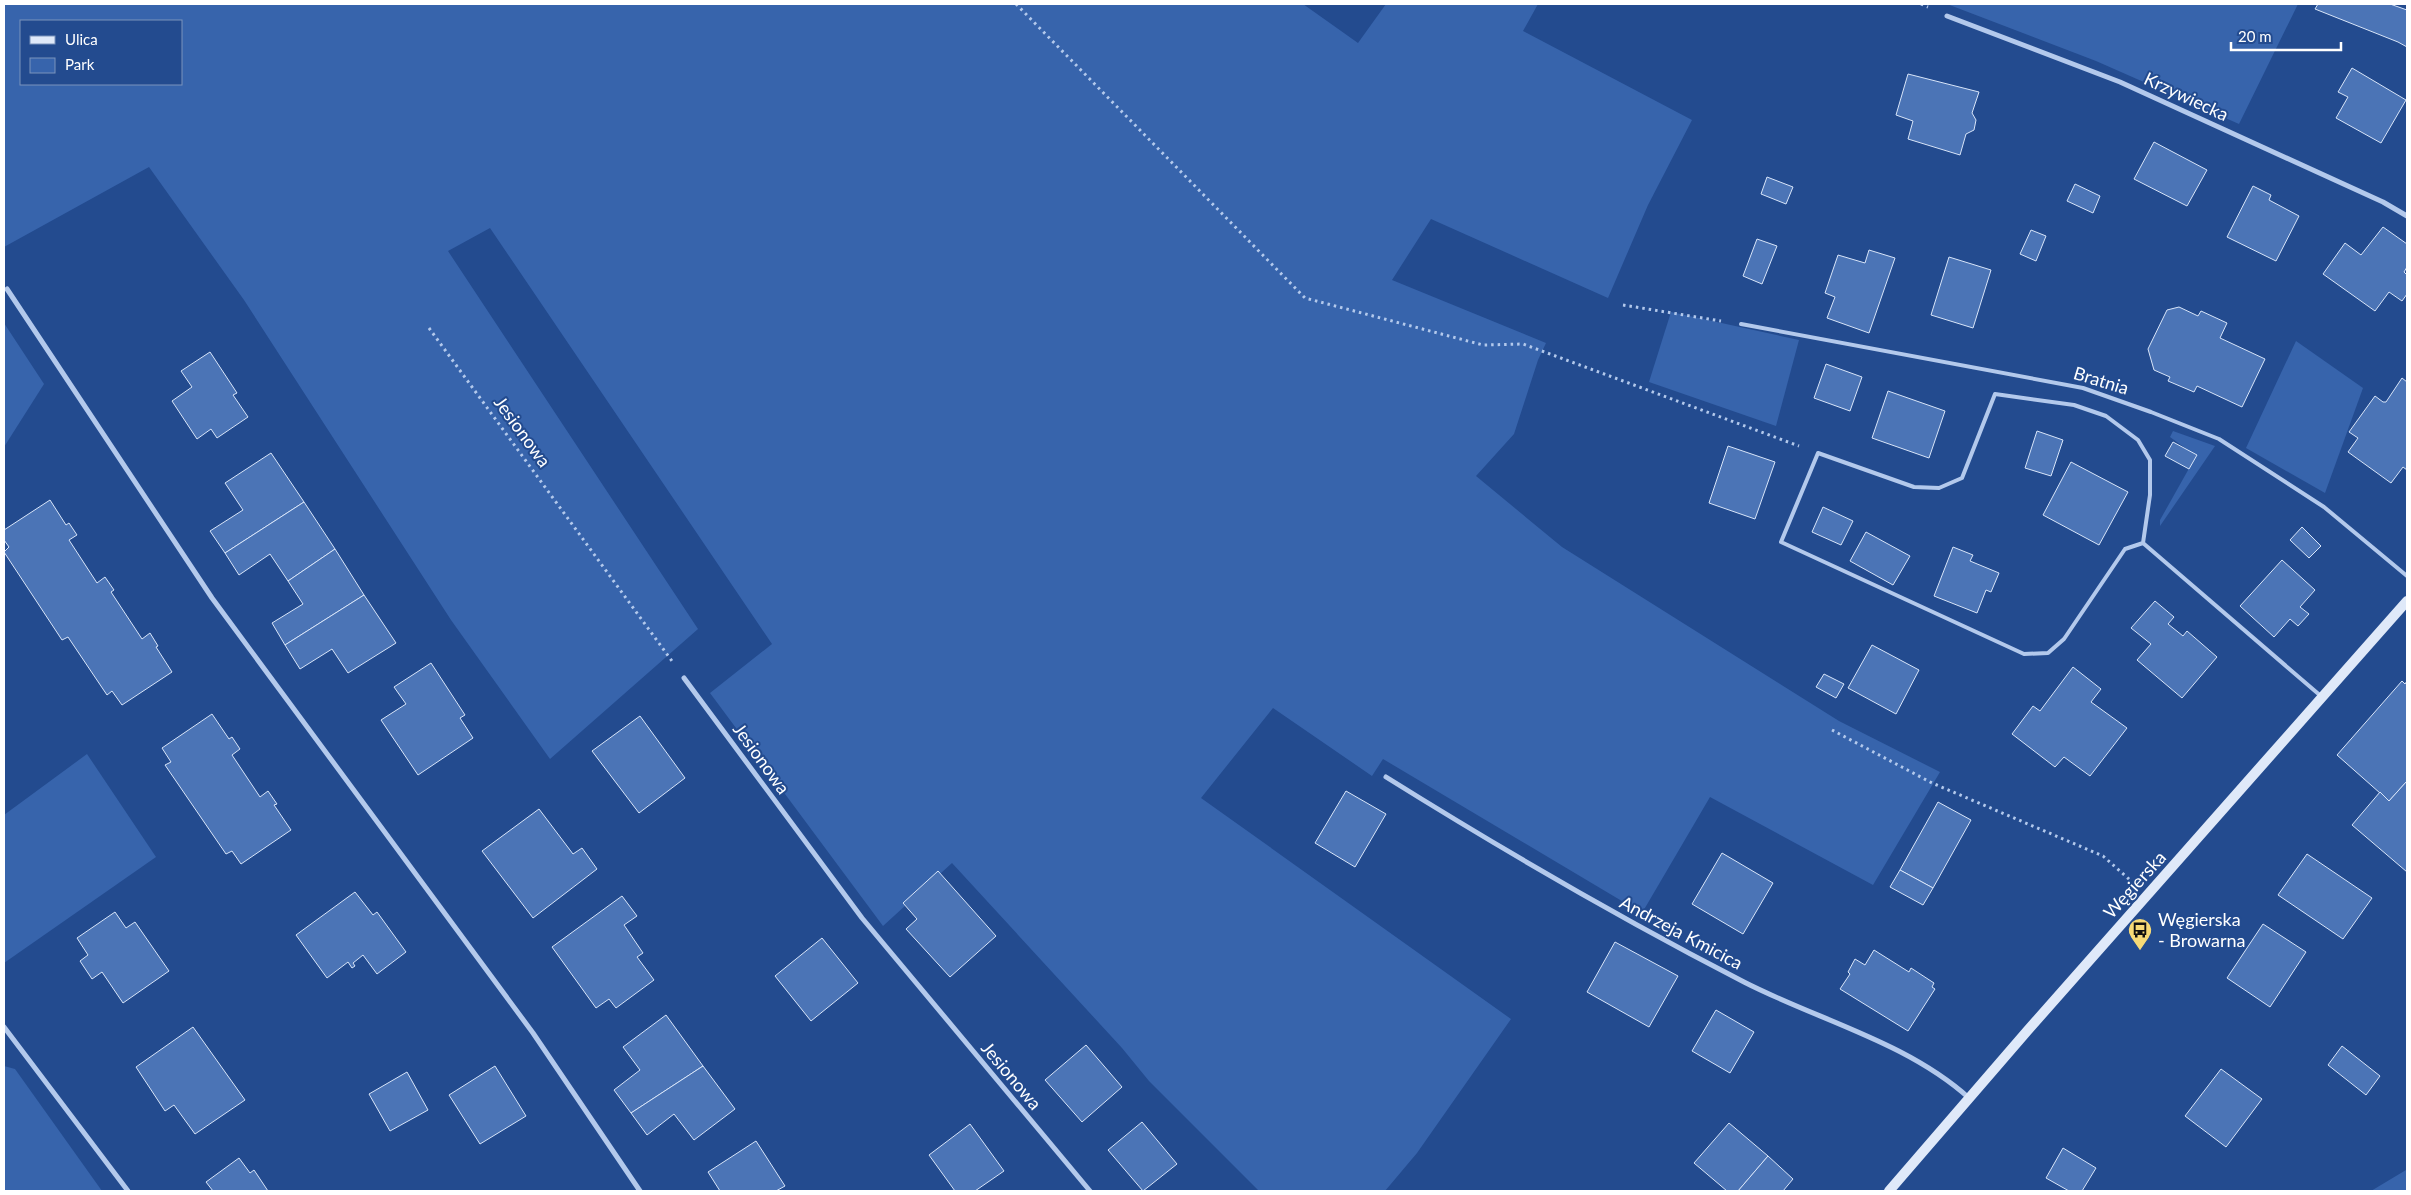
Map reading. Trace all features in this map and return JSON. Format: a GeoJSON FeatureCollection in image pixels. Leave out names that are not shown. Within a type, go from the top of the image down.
{"type":"FeatureCollection","features":[{"type":"Feature","properties":{"kind":"main road","name":"Węgierska"},"geometry":{"type":"LineString","coordinates":[[1889,1191],[2407,601]]}},
{"type":"Feature","properties":{"kind":"street","name":"Krzywiecka"},"geometry":{"type":"LineString","coordinates":[[1947,16],[2120,82],[2382,202],[2407,216]]}},
{"type":"Feature","properties":{"kind":"street"},"geometry":{"type":"LineString","coordinates":[[7,290],[212,598],[533,1033],[640,1191]]}},
{"type":"Feature","properties":{"kind":"street","name":"Jesionowa"},"geometry":{"type":"LineString","coordinates":[[684,678],[862,918],[1090,1191]]}},
{"type":"Feature","properties":{"kind":"street","name":"Andrzeja Kmicica"},"geometry":{"type":"LineString","coordinates":[[1386,777],[1492,843],[1616,914],[1746,983],[1923,1063],[1951,1082],[1969,1098]]}},
{"type":"Feature","properties":{"kind":"street"},"geometry":{"type":"LineString","coordinates":[[4,1027],[128,1191]]}},
{"type":"Feature","properties":{"kind":"lane","name":"Bratnia"},"geometry":{"type":"LineString","coordinates":[[1741,324],[2083,388],[2151,412],[2227,445],[2324,507],[2407,576]]}},
{"type":"Feature","properties":{"kind":"lane"},"geometry":{"type":"LineString","coordinates":[[1995,394],[2074,405],[2106,416],[2138,440],[2150,460],[2150,495],[2143,543],[2125,549],[2064,639],[2048,653],[2024,654],[1781,542],[1818,453],[1914,487],[1939,488],[1962,478],[1995,394]]}},
{"type":"Feature","properties":{"kind":"lane"},"geometry":{"type":"LineString","coordinates":[[2143,543],[2323,698]]}},
{"type":"Feature","properties":{"kind":"path"},"geometry":{"type":"LineString","coordinates":[[1016,4],[1305,298],[1483,345],[1523,344],[1818,453]]}},
{"type":"Feature","properties":{"kind":"path"},"geometry":{"type":"LineString","coordinates":[[1623,305],[1741,324]]}},
{"type":"Feature","properties":{"kind":"path","name":"Jesionowa"},"geometry":{"type":"LineString","coordinates":[[429,328],[684,678]]}},
{"type":"Feature","properties":{"kind":"path"},"geometry":{"type":"LineString","coordinates":[[1832,730],[1932,783],[2103,856],[2148,894]]}},
{"type":"Feature","properties":{"kind":"green space"},"geometry":{"type":"Polygon","coordinates":[[[4,4],[1303,4],[1358,43],[1386,4],[1538,4],[1523,31],[1692,120],[1648,205],[1608,298],[1431,219],[1392,280],[1546,343],[1538,360],[1514,434],[1476,476],[1562,547],[1839,721],[1940,772],[1873,885],[1710,797],[1642,913],[1383,759],[1372,776],[1273,708],[1201,798],[1511,1019],[1417,1153],[1385,1191],[1259,1191],[1149,1081],[1122,1048],[952,863],[883,926],[710,693],[772,644],[490,228],[448,251],[698,629],[550,759],[451,620],[244,300],[149,167],[4,247],[4,4]]]}},
{"type":"Feature","properties":{"kind":"green space"},"geometry":{"type":"Polygon","coordinates":[[[1947,4],[2298,4],[2239,124],[2096,61],[1947,4]]]}},
{"type":"Feature","properties":{"kind":"green space"},"geometry":{"type":"Polygon","coordinates":[[[1671,312],[1799,340],[1776,426],[1649,382],[1671,312]]]}},
{"type":"Feature","properties":{"kind":"green space"},"geometry":{"type":"Polygon","coordinates":[[[4,323],[44,384],[4,447],[4,323]]]}},
{"type":"Feature","properties":{"kind":"green space"},"geometry":{"type":"Polygon","coordinates":[[[2296,341],[2363,388],[2325,493],[2246,448],[2296,341]]]}},
{"type":"Feature","properties":{"kind":"green space"},"geometry":{"type":"Polygon","coordinates":[[[2173,431],[2215,446],[2160,526],[2160,520],[2196,456],[2170,437],[2173,431]]]}},
{"type":"Feature","properties":{"kind":"green space"},"geometry":{"type":"Polygon","coordinates":[[[87,754],[156,857],[4,963],[4,815],[87,754]]]}},
{"type":"Feature","properties":{"kind":"green space"},"geometry":{"type":"Polygon","coordinates":[[[4,1066],[15,1069],[102,1191],[4,1191],[4,1066]]]}},
{"type":"Feature","properties":{"kind":"green space"},"geometry":{"type":"Polygon","coordinates":[[[2406,1170],[2407,1191],[2371,1191],[2406,1170]]]}},
{"type":"Feature","properties":{"kind":"building"},"geometry":{"type":"Polygon","coordinates":[[[2318,4],[2390,4],[2407,10],[2407,47],[2315,9],[2318,4]]]}},
{"type":"Feature","properties":{"kind":"building"},"geometry":{"type":"Polygon","coordinates":[[[2352,68],[2406,100],[2381,143],[2336,118],[2348,97],[2338,92],[2352,68]]]}},
{"type":"Feature","properties":{"kind":"building"},"geometry":{"type":"Polygon","coordinates":[[[1908,74],[1979,92],[1972,113],[1976,120],[1974,130],[1966,134],[1960,155],[1908,139],[1913,121],[1896,115],[1908,74]]]}},
{"type":"Feature","properties":{"kind":"building"},"geometry":{"type":"Polygon","coordinates":[[[2154,142],[2207,170],[2187,206],[2134,179],[2154,142]]]}},
{"type":"Feature","properties":{"kind":"building"},"geometry":{"type":"Polygon","coordinates":[[[1767,177],[1793,187],[1786,204],[1761,194],[1767,177]]]}},
{"type":"Feature","properties":{"kind":"building"},"geometry":{"type":"Polygon","coordinates":[[[2075,184],[2100,196],[2093,213],[2067,201],[2075,184]]]}},
{"type":"Feature","properties":{"kind":"building"},"geometry":{"type":"Polygon","coordinates":[[[2253,186],[2271,195],[2269,200],[2299,216],[2276,261],[2227,237],[2253,186]]]}},
{"type":"Feature","properties":{"kind":"building"},"geometry":{"type":"Polygon","coordinates":[[[2383,227],[2407,244],[2407,267],[2404,272],[2407,275],[2407,294],[2402,301],[2389,292],[2375,311],[2323,274],[2345,243],[2361,255],[2383,227]]]}},
{"type":"Feature","properties":{"kind":"building"},"geometry":{"type":"Polygon","coordinates":[[[2031,230],[2046,236],[2036,261],[2020,254],[2031,230]]]}},
{"type":"Feature","properties":{"kind":"building"},"geometry":{"type":"Polygon","coordinates":[[[1757,239],[1777,246],[1762,284],[1743,276],[1757,239]]]}},
{"type":"Feature","properties":{"kind":"building"},"geometry":{"type":"Polygon","coordinates":[[[1869,250],[1895,258],[1869,333],[1827,318],[1835,297],[1825,293],[1838,255],[1865,263],[1869,250]]]}},
{"type":"Feature","properties":{"kind":"building"},"geometry":{"type":"Polygon","coordinates":[[[1949,257],[1991,270],[1973,328],[1931,315],[1949,257]]]}},
{"type":"Feature","properties":{"kind":"building"},"geometry":{"type":"Polygon","coordinates":[[[2179,307],[2198,316],[2201,311],[2227,323],[2220,338],[2265,359],[2242,407],[2197,386],[2194,392],[2168,381],[2170,377],[2154,370],[2148,349],[2167,310],[2179,307]]]}},
{"type":"Feature","properties":{"kind":"building"},"geometry":{"type":"Polygon","coordinates":[[[210,352],[237,393],[233,395],[248,417],[217,438],[211,429],[197,439],[172,401],[192,387],[181,371],[210,352]]]}},
{"type":"Feature","properties":{"kind":"building"},"geometry":{"type":"Polygon","coordinates":[[[1826,364],[1862,377],[1850,411],[1814,398],[1826,364]]]}},
{"type":"Feature","properties":{"kind":"building"},"geometry":{"type":"Polygon","coordinates":[[[2402,378],[2407,382],[2407,470],[2403,467],[2391,483],[2348,452],[2358,438],[2349,432],[2375,396],[2386,402],[2402,378]]]}},
{"type":"Feature","properties":{"kind":"building"},"geometry":{"type":"Polygon","coordinates":[[[1888,391],[1945,411],[1929,458],[1872,438],[1888,391]]]}},
{"type":"Feature","properties":{"kind":"building"},"geometry":{"type":"Polygon","coordinates":[[[2037,431],[2063,440],[2051,476],[2025,468],[2037,431]]]}},
{"type":"Feature","properties":{"kind":"building"},"geometry":{"type":"Polygon","coordinates":[[[2173,442],[2197,455],[2189,469],[2165,456],[2173,442]]]}},
{"type":"Feature","properties":{"kind":"building"},"geometry":{"type":"Polygon","coordinates":[[[1728,446],[1775,462],[1755,519],[1709,503],[1728,446]]]}},
{"type":"Feature","properties":{"kind":"building"},"geometry":{"type":"Polygon","coordinates":[[[271,453],[304,502],[225,553],[210,531],[243,510],[225,483],[271,453]]]}},
{"type":"Feature","properties":{"kind":"building"},"geometry":{"type":"Polygon","coordinates":[[[2071,462],[2128,492],[2099,545],[2043,515],[2071,462]]]}},
{"type":"Feature","properties":{"kind":"building"},"geometry":{"type":"Polygon","coordinates":[[[50,500],[66,525],[69,523],[77,535],[69,540],[97,583],[105,577],[114,590],[111,592],[142,639],[150,633],[158,646],[156,647],[172,672],[122,705],[112,691],[107,695],[68,637],[62,640],[4,552],[9,547],[4,540],[4,530],[50,500]]]}},
{"type":"Feature","properties":{"kind":"building"},"geometry":{"type":"Polygon","coordinates":[[[304,502],[335,549],[288,581],[270,554],[239,575],[225,553],[304,502]]]}},
{"type":"Feature","properties":{"kind":"building"},"geometry":{"type":"Polygon","coordinates":[[[1823,507],[1853,521],[1841,545],[1812,532],[1823,507]]]}},
{"type":"Feature","properties":{"kind":"building"},"geometry":{"type":"Polygon","coordinates":[[[2302,527],[2321,546],[2309,558],[2290,540],[2302,527]]]}},
{"type":"Feature","properties":{"kind":"building"},"geometry":{"type":"Polygon","coordinates":[[[1866,532],[1910,556],[1893,585],[1850,561],[1866,532]]]}},
{"type":"Feature","properties":{"kind":"building"},"geometry":{"type":"Polygon","coordinates":[[[1953,547],[1973,555],[1970,561],[1999,573],[1991,592],[1986,590],[1977,613],[1934,596],[1953,547]]]}},
{"type":"Feature","properties":{"kind":"building"},"geometry":{"type":"Polygon","coordinates":[[[335,549],[364,595],[285,645],[272,623],[303,604],[288,581],[335,549]]]}},
{"type":"Feature","properties":{"kind":"building"},"geometry":{"type":"Polygon","coordinates":[[[2282,560],[2315,590],[2300,607],[2309,614],[2298,626],[2290,619],[2274,637],[2240,606],[2282,560]]]}},
{"type":"Feature","properties":{"kind":"building"},"geometry":{"type":"Polygon","coordinates":[[[364,595],[396,643],[348,673],[332,649],[300,669],[285,645],[364,595]]]}},
{"type":"Feature","properties":{"kind":"building"},"geometry":{"type":"Polygon","coordinates":[[[2155,601],[2174,617],[2168,624],[2183,636],[2187,631],[2217,657],[2182,698],[2137,660],[2151,644],[2131,628],[2155,601]]]}},
{"type":"Feature","properties":{"kind":"building"},"geometry":{"type":"Polygon","coordinates":[[[1872,645],[1919,670],[1896,714],[1848,688],[1872,645]]]}},
{"type":"Feature","properties":{"kind":"building"},"geometry":{"type":"Polygon","coordinates":[[[431,663],[465,715],[460,718],[473,738],[418,775],[381,720],[406,704],[394,687],[431,663]]]}},
{"type":"Feature","properties":{"kind":"building"},"geometry":{"type":"Polygon","coordinates":[[[2073,667],[2101,689],[2091,702],[2127,728],[2090,776],[2064,757],[2055,767],[2012,734],[2033,706],[2040,711],[2073,667]]]}},
{"type":"Feature","properties":{"kind":"building"},"geometry":{"type":"Polygon","coordinates":[[[1824,674],[1844,684],[1836,698],[1816,687],[1824,674]]]}},
{"type":"Feature","properties":{"kind":"building"},"geometry":{"type":"Polygon","coordinates":[[[2402,681],[2405,684],[2407,681],[2407,781],[2389,801],[2337,755],[2402,681]]]}},
{"type":"Feature","properties":{"kind":"building"},"geometry":{"type":"Polygon","coordinates":[[[212,714],[229,739],[232,737],[240,749],[232,755],[260,797],[268,791],[277,804],[274,805],[291,830],[241,864],[232,851],[226,854],[165,765],[171,762],[162,748],[212,714]]]}},
{"type":"Feature","properties":{"kind":"building"},"geometry":{"type":"Polygon","coordinates":[[[640,716],[685,778],[639,813],[592,751],[640,716]]]}},
{"type":"Feature","properties":{"kind":"building"},"geometry":{"type":"Polygon","coordinates":[[[2407,781],[2407,872],[2352,825],[2380,792],[2389,801],[2407,781]]]}},
{"type":"Feature","properties":{"kind":"building"},"geometry":{"type":"Polygon","coordinates":[[[1346,791],[1386,814],[1355,867],[1315,843],[1346,791]]]}},
{"type":"Feature","properties":{"kind":"building"},"geometry":{"type":"Polygon","coordinates":[[[1938,802],[1971,820],[1933,888],[1900,870],[1938,802]]]}},
{"type":"Feature","properties":{"kind":"building"},"geometry":{"type":"Polygon","coordinates":[[[539,809],[573,854],[582,848],[597,869],[533,918],[482,851],[539,809]]]}},
{"type":"Feature","properties":{"kind":"building"},"geometry":{"type":"Polygon","coordinates":[[[1722,853],[1773,883],[1743,934],[1692,904],[1722,853]]]}},
{"type":"Feature","properties":{"kind":"building"},"geometry":{"type":"Polygon","coordinates":[[[2307,854],[2372,898],[2343,939],[2278,895],[2307,854]]]}},
{"type":"Feature","properties":{"kind":"building"},"geometry":{"type":"Polygon","coordinates":[[[1900,870],[1933,888],[1923,905],[1890,887],[1900,870]]]}},
{"type":"Feature","properties":{"kind":"building"},"geometry":{"type":"Polygon","coordinates":[[[938,871],[996,936],[950,977],[906,929],[917,919],[903,903],[938,871]]]}},
{"type":"Feature","properties":{"kind":"building"},"geometry":{"type":"Polygon","coordinates":[[[355,892],[373,915],[377,912],[406,952],[377,974],[363,955],[353,963],[355,966],[352,968],[348,962],[327,978],[296,935],[355,892]]]}},
{"type":"Feature","properties":{"kind":"building"},"geometry":{"type":"Polygon","coordinates":[[[622,896],[637,916],[624,925],[643,953],[637,957],[654,980],[616,1008],[609,999],[596,1008],[552,947],[622,896]]]}},
{"type":"Feature","properties":{"kind":"building"},"geometry":{"type":"Polygon","coordinates":[[[115,912],[126,928],[135,922],[169,971],[123,1003],[102,972],[92,979],[80,961],[88,955],[77,938],[115,912]]]}},
{"type":"Feature","properties":{"kind":"building"},"geometry":{"type":"Polygon","coordinates":[[[2263,924],[2306,952],[2270,1007],[2227,978],[2263,924]]]}},
{"type":"Feature","properties":{"kind":"building"},"geometry":{"type":"Polygon","coordinates":[[[822,938],[858,983],[811,1021],[775,976],[822,938]]]}},
{"type":"Feature","properties":{"kind":"building"},"geometry":{"type":"Polygon","coordinates":[[[1615,942],[1678,976],[1649,1027],[1587,992],[1615,942]]]}},
{"type":"Feature","properties":{"kind":"building"},"geometry":{"type":"Polygon","coordinates":[[[1874,950],[1909,972],[1911,968],[1934,983],[1932,987],[1935,989],[1908,1031],[1840,989],[1850,974],[1848,972],[1855,959],[1865,965],[1874,950]]]}},
{"type":"Feature","properties":{"kind":"building"},"geometry":{"type":"Polygon","coordinates":[[[1716,1010],[1754,1032],[1730,1073],[1692,1051],[1716,1010]]]}},
{"type":"Feature","properties":{"kind":"building"},"geometry":{"type":"Polygon","coordinates":[[[666,1015],[703,1066],[631,1113],[614,1090],[640,1070],[623,1047],[666,1015]]]}},
{"type":"Feature","properties":{"kind":"building"},"geometry":{"type":"Polygon","coordinates":[[[193,1027],[245,1100],[195,1134],[174,1105],[165,1111],[136,1067],[193,1027]]]}},
{"type":"Feature","properties":{"kind":"building"},"geometry":{"type":"Polygon","coordinates":[[[1086,1045],[1122,1087],[1082,1122],[1045,1080],[1086,1045]]]}},
{"type":"Feature","properties":{"kind":"building"},"geometry":{"type":"Polygon","coordinates":[[[2342,1046],[2380,1076],[2366,1095],[2328,1065],[2342,1046]]]}},
{"type":"Feature","properties":{"kind":"building"},"geometry":{"type":"Polygon","coordinates":[[[495,1066],[526,1116],[480,1144],[449,1095],[495,1066]]]}},
{"type":"Feature","properties":{"kind":"building"},"geometry":{"type":"Polygon","coordinates":[[[703,1066],[735,1109],[694,1140],[674,1114],[647,1135],[631,1113],[703,1066]]]}},
{"type":"Feature","properties":{"kind":"building"},"geometry":{"type":"Polygon","coordinates":[[[2221,1069],[2262,1099],[2226,1147],[2185,1116],[2221,1069]]]}},
{"type":"Feature","properties":{"kind":"building"},"geometry":{"type":"Polygon","coordinates":[[[407,1072],[428,1110],[390,1131],[369,1094],[407,1072]]]}},
{"type":"Feature","properties":{"kind":"building"},"geometry":{"type":"Polygon","coordinates":[[[1142,1122],[1177,1164],[1143,1191],[1108,1150],[1142,1122]]]}},
{"type":"Feature","properties":{"kind":"building"},"geometry":{"type":"Polygon","coordinates":[[[1729,1123],[1768,1156],[1738,1191],[1727,1191],[1694,1163],[1729,1123]]]}},
{"type":"Feature","properties":{"kind":"building"},"geometry":{"type":"Polygon","coordinates":[[[970,1124],[1004,1171],[975,1191],[955,1191],[929,1155],[970,1124]]]}},
{"type":"Feature","properties":{"kind":"building"},"geometry":{"type":"Polygon","coordinates":[[[756,1141],[785,1186],[776,1191],[720,1191],[708,1172],[756,1141]]]}},
{"type":"Feature","properties":{"kind":"building"},"geometry":{"type":"Polygon","coordinates":[[[2063,1148],[2096,1168],[2082,1191],[2069,1191],[2046,1178],[2063,1148]]]}},
{"type":"Feature","properties":{"kind":"building"},"geometry":{"type":"Polygon","coordinates":[[[1768,1156],[1793,1179],[1783,1191],[1738,1191],[1768,1156]]]}},
{"type":"Feature","properties":{"kind":"building"},"geometry":{"type":"Polygon","coordinates":[[[239,1158],[250,1173],[254,1170],[268,1191],[213,1191],[206,1182],[239,1158]]]}},
{"type":"Feature","properties":{"kind":"place","name":"Węgierska - Browarna"},"geometry":{"type":"Point","coordinates":[2140,951]}}]}
